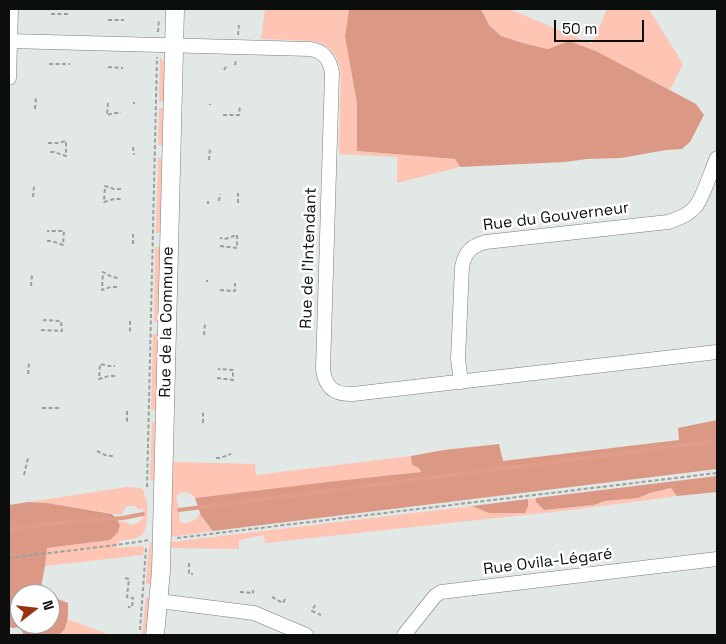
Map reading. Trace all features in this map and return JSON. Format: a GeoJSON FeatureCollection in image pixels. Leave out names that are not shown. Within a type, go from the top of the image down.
{"type":"FeatureCollection","features":[{"type":"Feature","properties":{"kind":"street"},"geometry":{"type":"LineString","coordinates":[[9,78],[10,9]]}},
{"type":"Feature","properties":{"kind":"street","name":"Rue de la Commune"},"geometry":{"type":"LineString","coordinates":[[155,635],[161,572],[175,9]]}},
{"type":"Feature","properties":{"kind":"street","name":"Rue de l'Intendant"},"geometry":{"type":"LineString","coordinates":[[9,41],[310,49],[325,56],[332,74],[323,369],[324,377],[334,391],[345,394],[717,352]]}},
{"type":"Feature","properties":{"kind":"street","name":"Rue du Gouverneur"},"geometry":{"type":"LineString","coordinates":[[461,382],[458,359],[462,267],[468,251],[474,246],[486,242],[668,222],[685,215],[696,206],[717,158]]}},
{"type":"Feature","properties":{"kind":"street","name":"Rue Ovila-Légaré"},"geometry":{"type":"LineString","coordinates":[[404,635],[436,594],[441,592],[717,559]]}},
{"type":"Feature","properties":{"kind":"street"},"geometry":{"type":"LineString","coordinates":[[159,601],[254,614],[306,635]]}},
{"type":"Feature","properties":{"kind":"path"},"geometry":{"type":"LineString","coordinates":[[51,14],[69,14]]}},
{"type":"Feature","properties":{"kind":"path"},"geometry":{"type":"LineString","coordinates":[[158,35],[159,18]]}},
{"type":"Feature","properties":{"kind":"path"},"geometry":{"type":"LineString","coordinates":[[108,20],[124,20]]}},
{"type":"Feature","properties":{"kind":"path","name":"Rue de la Commune"},"geometry":{"type":"LineString","coordinates":[[148,422],[157,55]]}},
{"type":"Feature","properties":{"kind":"path"},"geometry":{"type":"LineString","coordinates":[[49,64],[70,64]]}},
{"type":"Feature","properties":{"kind":"path"},"geometry":{"type":"LineString","coordinates":[[224,70],[227,65]]}},
{"type":"Feature","properties":{"kind":"path"},"geometry":{"type":"LineString","coordinates":[[108,67],[123,68]]}},
{"type":"Feature","properties":{"kind":"path"},"geometry":{"type":"LineString","coordinates":[[35,109],[36,97]]}},
{"type":"Feature","properties":{"kind":"path"},"geometry":{"type":"LineString","coordinates":[[108,104],[107,115],[122,113]]}},
{"type":"Feature","properties":{"kind":"path"},"geometry":{"type":"LineString","coordinates":[[222,115],[239,115],[240,106]]}},
{"type":"Feature","properties":{"kind":"path"},"geometry":{"type":"LineString","coordinates":[[48,144],[66,141],[66,156],[48,152]]}},
{"type":"Feature","properties":{"kind":"path"},"geometry":{"type":"LineString","coordinates":[[133,147],[134,155]]}},
{"type":"Feature","properties":{"kind":"path"},"geometry":{"type":"LineString","coordinates":[[209,160],[210,149]]}},
{"type":"Feature","properties":{"kind":"path"},"geometry":{"type":"LineString","coordinates":[[33,197],[34,186]]}},
{"type":"Feature","properties":{"kind":"path"},"geometry":{"type":"LineString","coordinates":[[122,189],[105,186],[104,202],[122,199]]}},
{"type":"Feature","properties":{"kind":"path"},"geometry":{"type":"LineString","coordinates":[[238,193],[238,203]]}},
{"type":"Feature","properties":{"kind":"path"},"geometry":{"type":"LineString","coordinates":[[219,201],[220,194]]}},
{"type":"Feature","properties":{"kind":"path"},"geometry":{"type":"LineString","coordinates":[[47,232],[64,231],[63,245],[47,241]]}},
{"type":"Feature","properties":{"kind":"path"},"geometry":{"type":"LineString","coordinates":[[132,244],[133,234]]}},
{"type":"Feature","properties":{"kind":"path"},"geometry":{"type":"LineString","coordinates":[[220,238],[237,235],[237,248],[220,246]]}},
{"type":"Feature","properties":{"kind":"path"},"geometry":{"type":"LineString","coordinates":[[117,288],[111,287],[102,290],[103,272],[118,278]]}},
{"type":"Feature","properties":{"kind":"path"},"geometry":{"type":"LineString","coordinates":[[31,286],[32,275]]}},
{"type":"Feature","properties":{"kind":"path"},"geometry":{"type":"LineString","coordinates":[[220,290],[235,291],[235,283]]}},
{"type":"Feature","properties":{"kind":"path"},"geometry":{"type":"LineString","coordinates":[[42,330],[62,331],[61,321],[43,320]]}},
{"type":"Feature","properties":{"kind":"path"},"geometry":{"type":"LineString","coordinates":[[130,322],[130,333]]}},
{"type":"Feature","properties":{"kind":"path"},"geometry":{"type":"LineString","coordinates":[[204,335],[205,324]]}},
{"type":"Feature","properties":{"kind":"path"},"geometry":{"type":"LineString","coordinates":[[28,374],[29,363]]}},
{"type":"Feature","properties":{"kind":"path"},"geometry":{"type":"LineString","coordinates":[[114,376],[99,379],[100,364],[115,366]]}},
{"type":"Feature","properties":{"kind":"path"},"geometry":{"type":"LineString","coordinates":[[217,378],[233,380],[233,370],[218,369]]}},
{"type":"Feature","properties":{"kind":"path"},"geometry":{"type":"LineString","coordinates":[[42,408],[59,408]]}},
{"type":"Feature","properties":{"kind":"path"},"geometry":{"type":"LineString","coordinates":[[127,410],[128,422]]}},
{"type":"Feature","properties":{"kind":"path"},"geometry":{"type":"LineString","coordinates":[[203,412],[203,423]]}},
{"type":"Feature","properties":{"kind":"path"},"geometry":{"type":"LineString","coordinates":[[97,451],[107,456],[114,456]]}},
{"type":"Feature","properties":{"kind":"path"},"geometry":{"type":"LineString","coordinates":[[216,458],[232,454]]}},
{"type":"Feature","properties":{"kind":"path"},"geometry":{"type":"LineString","coordinates":[[24,475],[28,458]]}},
{"type":"Feature","properties":{"kind":"path"},"geometry":{"type":"LineString","coordinates":[[171,539],[717,473]]}},
{"type":"Feature","properties":{"kind":"path"},"geometry":{"type":"LineString","coordinates":[[9,558],[90,549],[150,539],[148,543]]}},
{"type":"Feature","properties":{"kind":"path"},"geometry":{"type":"LineString","coordinates":[[139,635],[146,546]]}},
{"type":"Feature","properties":{"kind":"path"},"geometry":{"type":"LineString","coordinates":[[189,563],[189,574],[193,574]]}},
{"type":"Feature","properties":{"kind":"path"},"geometry":{"type":"LineString","coordinates":[[125,578],[129,579],[127,597],[133,598],[132,607],[128,607]]}},
{"type":"Feature","properties":{"kind":"path"},"geometry":{"type":"LineString","coordinates":[[240,592],[253,593],[253,590]]}},
{"type":"Feature","properties":{"kind":"path"},"geometry":{"type":"LineString","coordinates":[[272,597],[283,603],[285,599]]}},
{"type":"Feature","properties":{"kind":"path"},"geometry":{"type":"LineString","coordinates":[[315,605],[312,611],[321,615]]}},
{"type":"Feature","properties":{"kind":"shaded area"},"geometry":{"type":"Polygon","coordinates":[[[265,9],[349,9],[345,37],[357,103],[357,151],[455,159],[460,167],[397,183],[397,157],[339,154],[341,76],[336,57],[330,49],[313,41],[261,39],[265,9]]]}},
{"type":"Feature","properties":{"kind":"shaded area"},"geometry":{"type":"Polygon","coordinates":[[[349,9],[481,9],[489,25],[501,36],[548,49],[569,41],[596,51],[696,104],[704,115],[690,142],[682,149],[621,158],[460,167],[455,159],[357,151],[357,103],[345,37],[349,9]]]}},
{"type":"Feature","properties":{"kind":"shaded area"},"geometry":{"type":"Polygon","coordinates":[[[481,9],[509,9],[592,44],[607,9],[649,9],[683,64],[670,90],[596,51],[569,41],[548,49],[501,36],[489,25],[481,9]]]}},
{"type":"Feature","properties":{"kind":"shaded area"},"geometry":{"type":"Polygon","coordinates":[[[160,57],[165,69],[164,101],[159,102],[160,57]]]}},
{"type":"Feature","properties":{"kind":"shaded area"},"geometry":{"type":"Polygon","coordinates":[[[159,108],[163,108],[162,145],[158,145],[159,108]]]}},
{"type":"Feature","properties":{"kind":"shaded area"},"geometry":{"type":"Polygon","coordinates":[[[158,158],[162,159],[161,233],[156,233],[158,158]]]}},
{"type":"Feature","properties":{"kind":"shaded area"},"geometry":{"type":"Polygon","coordinates":[[[155,247],[160,247],[158,322],[154,321],[155,247]]]}},
{"type":"Feature","properties":{"kind":"shaded area"},"geometry":{"type":"Polygon","coordinates":[[[153,334],[158,334],[156,410],[151,410],[153,334]]]}},
{"type":"Feature","properties":{"kind":"shaded area"},"geometry":{"type":"Polygon","coordinates":[[[717,420],[717,469],[213,531],[201,516],[195,498],[421,472],[419,468],[412,465],[411,456],[444,450],[499,444],[503,461],[679,440],[678,428],[717,420]]]}},
{"type":"Feature","properties":{"kind":"shaded area"},"geometry":{"type":"Polygon","coordinates":[[[155,421],[154,481],[150,480],[152,422],[155,421]]]}},
{"type":"Feature","properties":{"kind":"shaded area"},"geometry":{"type":"Polygon","coordinates":[[[411,456],[412,465],[419,468],[421,472],[195,498],[190,493],[178,494],[176,498],[180,522],[191,522],[200,514],[213,531],[171,537],[173,462],[255,464],[256,475],[411,456]]]}},
{"type":"Feature","properties":{"kind":"shaded area"},"geometry":{"type":"Polygon","coordinates":[[[717,476],[717,492],[677,496],[671,488],[638,498],[544,510],[536,502],[536,498],[717,476]]]}},
{"type":"Feature","properties":{"kind":"shaded area"},"geometry":{"type":"Polygon","coordinates":[[[127,487],[140,488],[144,491],[147,503],[146,526],[139,537],[119,541],[116,548],[144,546],[143,555],[45,566],[46,548],[110,540],[120,525],[118,521],[132,525],[143,519],[143,509],[127,506],[121,515],[47,503],[29,502],[127,487]]]}},
{"type":"Feature","properties":{"kind":"shaded area"},"geometry":{"type":"Polygon","coordinates":[[[671,488],[677,496],[571,510],[265,543],[264,535],[239,540],[239,549],[171,548],[171,542],[472,506],[489,513],[528,506],[528,499],[536,498],[536,502],[544,510],[594,505],[605,501],[638,498],[671,488]]]}},
{"type":"Feature","properties":{"kind":"shaded area"},"geometry":{"type":"Polygon","coordinates":[[[528,499],[525,513],[489,513],[472,506],[528,499]]]}},
{"type":"Feature","properties":{"kind":"shaded area"},"geometry":{"type":"Polygon","coordinates":[[[29,502],[47,503],[112,514],[120,525],[118,532],[110,540],[47,548],[42,584],[10,584],[10,627],[9,627],[9,505],[29,502]]]}},
{"type":"Feature","properties":{"kind":"shaded area"},"geometry":{"type":"Polygon","coordinates":[[[152,542],[151,584],[146,584],[148,556],[150,543],[152,542]]]}},
{"type":"Feature","properties":{"kind":"shaded area"},"geometry":{"type":"Polygon","coordinates":[[[146,597],[150,597],[145,635],[142,635],[146,597]]]}},
{"type":"Feature","properties":{"kind":"shaded area"},"geometry":{"type":"Polygon","coordinates":[[[60,600],[68,603],[68,617],[65,629],[60,634],[60,600]]]}},
{"type":"Feature","properties":{"kind":"shaded area"},"geometry":{"type":"Polygon","coordinates":[[[67,619],[110,635],[66,635],[62,633],[67,625],[67,619]]]}},
{"type":"Feature","properties":{"kind":"shaded area"},"geometry":{"type":"Polygon","coordinates":[[[24,634],[60,634],[59,635],[24,634]]]}},
{"type":"Feature","properties":{"kind":"waterway"},"geometry":{"type":"LineString","coordinates":[[179,510],[717,441]]}},
{"type":"Feature","properties":{"kind":"waterway"},"geometry":{"type":"LineString","coordinates":[[9,529],[123,518],[143,514]]}}]}
